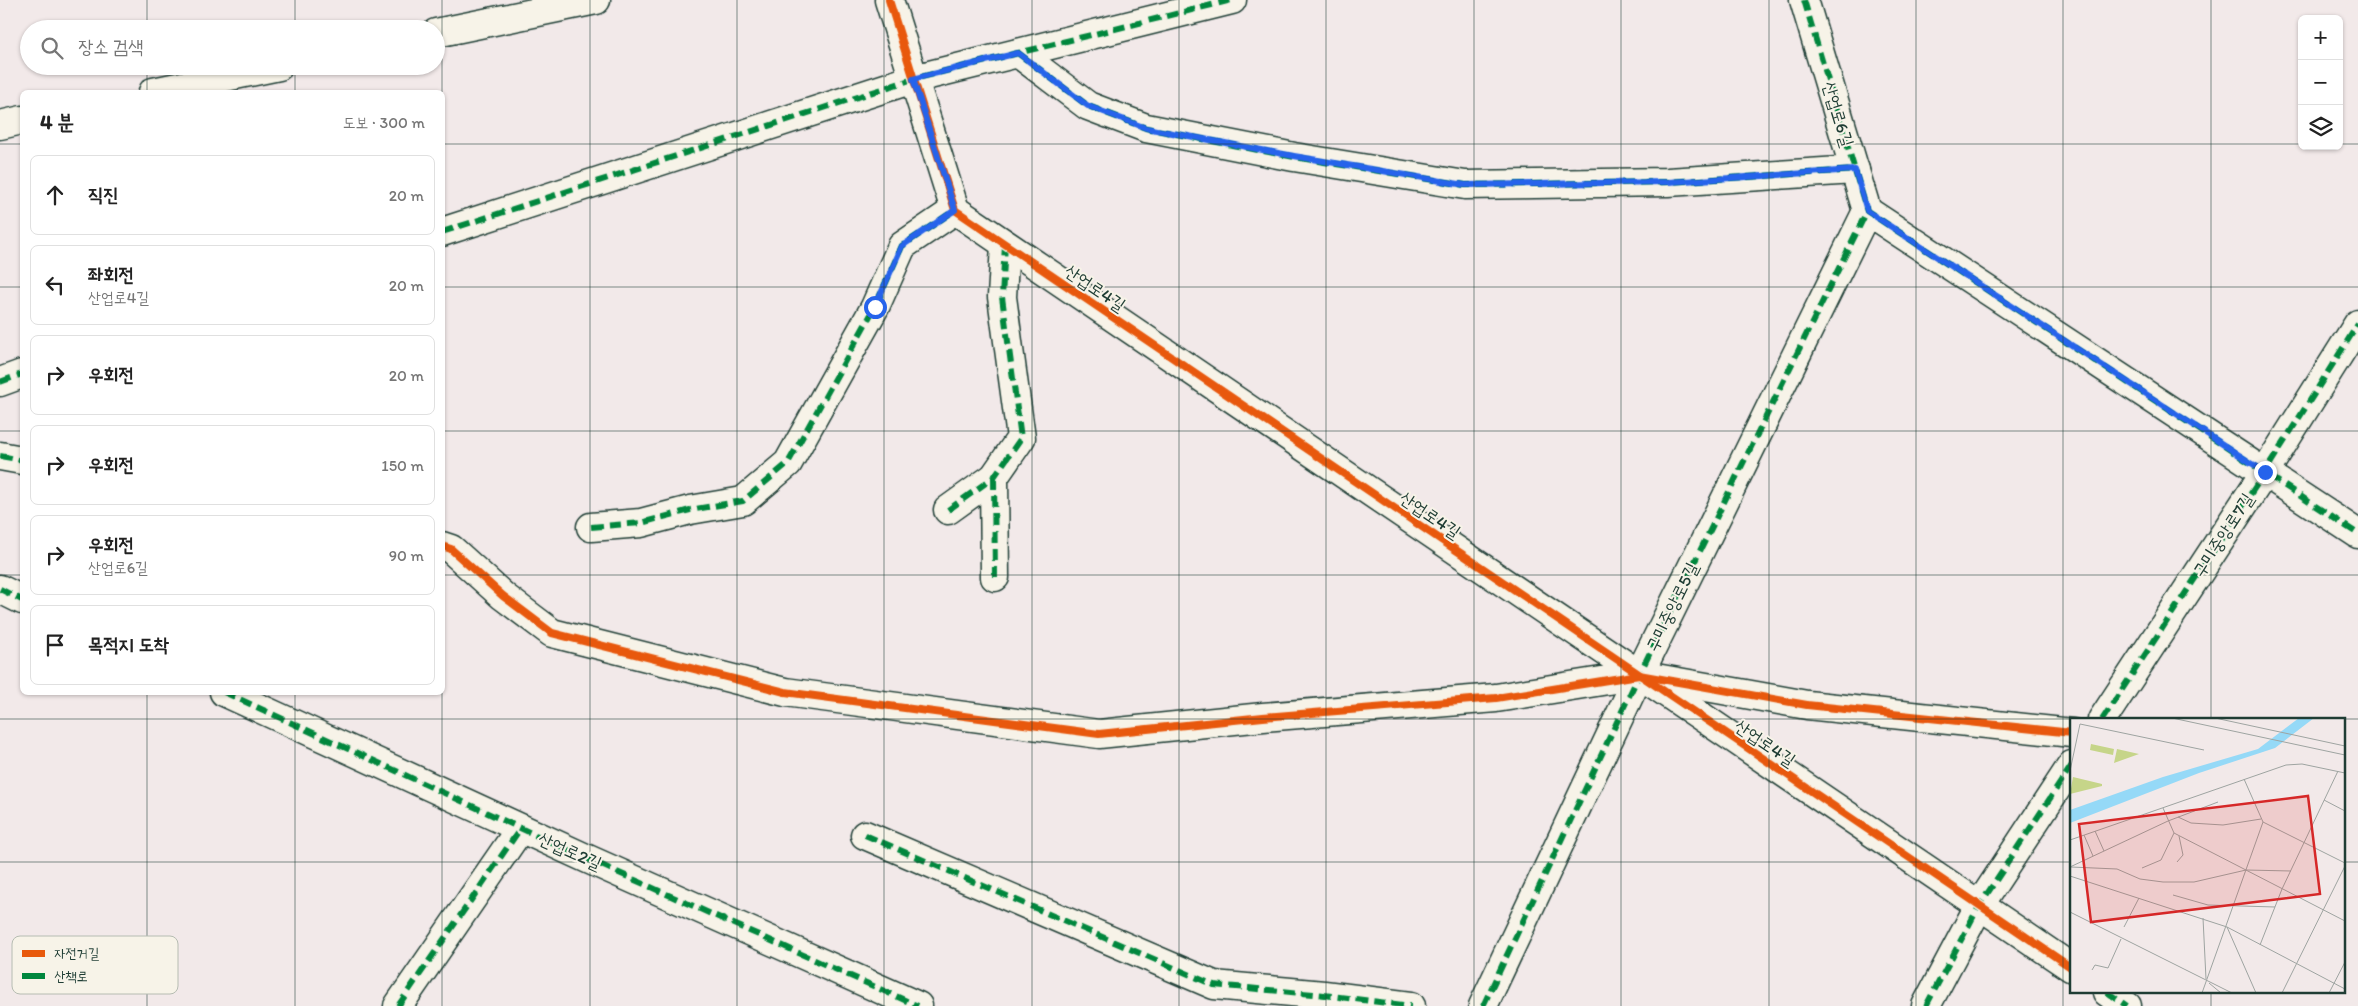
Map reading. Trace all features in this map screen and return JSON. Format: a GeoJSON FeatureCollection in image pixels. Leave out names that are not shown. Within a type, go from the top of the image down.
{"type":"FeatureCollection","features":[{"type":"Feature","properties":{"kind":"street"},"geometry":{"type":"LineString","coordinates":[[445,31],[596,0]]}},
{"type":"Feature","properties":{"kind":"street"},"geometry":{"type":"LineString","coordinates":[[591,527],[641,523],[690,510],[743,501],[788,463],[875,307],[902,246],[955,210],[889,0]]}},
{"type":"Feature","properties":{"kind":"street"},"geometry":{"type":"LineString","coordinates":[[445,231],[913,79],[1232,0]]}},
{"type":"Feature","properties":{"kind":"street","name":"산업로6길"},"geometry":{"type":"LineString","coordinates":[[1804,0],[1867,211]]}},
{"type":"Feature","properties":{"kind":"street"},"geometry":{"type":"LineString","coordinates":[[1018,53],[1088,106],[1146,128],[1294,156],[1465,185],[1668,182],[1855,170]]}},
{"type":"Feature","properties":{"kind":"street"},"geometry":{"type":"LineString","coordinates":[[167,90],[237,75]]}},
{"type":"Feature","properties":{"kind":"street"},"geometry":{"type":"LineString","coordinates":[[0,125],[20,120]]}},
{"type":"Feature","properties":{"kind":"street","name":"산업로4길"},"geometry":{"type":"LineString","coordinates":[[955,210],[2070,967]]}},
{"type":"Feature","properties":{"kind":"street"},"geometry":{"type":"LineString","coordinates":[[1867,211],[2358,534]]}},
{"type":"Feature","properties":{"kind":"street","name":"구미중앙로5길"},"geometry":{"type":"LineString","coordinates":[[1483,1006],[1639,675],[1867,211]]}},
{"type":"Feature","properties":{"kind":"street"},"geometry":{"type":"LineString","coordinates":[[948,510],[994,478],[1021,438],[1002,297],[1005,245]]}},
{"type":"Feature","properties":{"kind":"street","name":"구미중앙로7길"},"geometry":{"type":"LineString","coordinates":[[2103,718],[2265,472],[2358,324]]}},
{"type":"Feature","properties":{"kind":"street"},"geometry":{"type":"LineString","coordinates":[[0,382],[20,375]]}},
{"type":"Feature","properties":{"kind":"street"},"geometry":{"type":"LineString","coordinates":[[0,456],[20,460]]}},
{"type":"Feature","properties":{"kind":"street"},"geometry":{"type":"LineString","coordinates":[[994,478],[995,577]]}},
{"type":"Feature","properties":{"kind":"street"},"geometry":{"type":"LineString","coordinates":[[445,547],[451,549],[503,596],[552,633],[786,692],[1099,734],[1263,717],[1496,698],[1639,675],[1807,706],[2070,733]]}},
{"type":"Feature","properties":{"kind":"street"},"geometry":{"type":"LineString","coordinates":[[0,589],[20,599]]}},
{"type":"Feature","properties":{"kind":"street","name":"산업로2길"},"geometry":{"type":"LineString","coordinates":[[230,695],[520,829],[918,1006]]}},
{"type":"Feature","properties":{"kind":"street"},"geometry":{"type":"LineString","coordinates":[[1926,1006],[1979,906],[2070,768]]}},
{"type":"Feature","properties":{"kind":"street"},"geometry":{"type":"LineString","coordinates":[[398,1006],[520,829]]}},
{"type":"Feature","properties":{"kind":"street"},"geometry":{"type":"LineString","coordinates":[[865,835],[1120,942],[1214,985],[1324,995],[1411,1006]]}},
{"type":"Feature","properties":{"kind":"street"},"geometry":{"type":"LineString","coordinates":[[2110,994],[2127,1006]]}},
{"type":"Feature","properties":{"kind":"marked path"},"geometry":{"type":"LineString","coordinates":[[445,231],[913,79],[1232,0]]}},
{"type":"Feature","properties":{"kind":"marked path"},"geometry":{"type":"LineString","coordinates":[[1804,0],[1867,211],[2358,534]]}},
{"type":"Feature","properties":{"kind":"marked path"},"geometry":{"type":"LineString","coordinates":[[1018,53],[1088,106],[1146,128],[1294,157],[1465,185],[1668,182],[1855,170]]}},
{"type":"Feature","properties":{"kind":"marked path"},"geometry":{"type":"LineString","coordinates":[[591,527],[641,523],[690,510],[743,501],[788,463],[875,307],[902,246],[955,210]]}},
{"type":"Feature","properties":{"kind":"marked path"},"geometry":{"type":"LineString","coordinates":[[1483,1006],[1639,675],[1867,211]]}},
{"type":"Feature","properties":{"kind":"marked path"},"geometry":{"type":"LineString","coordinates":[[948,510],[994,477],[1021,438],[1002,297],[1005,245]]}},
{"type":"Feature","properties":{"kind":"marked path"},"geometry":{"type":"LineString","coordinates":[[2103,718],[2265,472],[2358,324]]}},
{"type":"Feature","properties":{"kind":"marked path"},"geometry":{"type":"LineString","coordinates":[[0,382],[20,375]]}},
{"type":"Feature","properties":{"kind":"marked path"},"geometry":{"type":"LineString","coordinates":[[0,456],[20,460]]}},
{"type":"Feature","properties":{"kind":"marked path"},"geometry":{"type":"LineString","coordinates":[[994,477],[995,577]]}},
{"type":"Feature","properties":{"kind":"marked path"},"geometry":{"type":"LineString","coordinates":[[0,589],[20,599]]}},
{"type":"Feature","properties":{"kind":"marked path"},"geometry":{"type":"LineString","coordinates":[[231,695],[590,860],[918,1006]]}},
{"type":"Feature","properties":{"kind":"marked path"},"geometry":{"type":"LineString","coordinates":[[1926,1006],[1979,906],[2070,768]]}},
{"type":"Feature","properties":{"kind":"marked path"},"geometry":{"type":"LineString","coordinates":[[398,1006],[520,829]]}},
{"type":"Feature","properties":{"kind":"marked path"},"geometry":{"type":"LineString","coordinates":[[865,835],[1214,985],[1324,995],[1411,1006]]}},
{"type":"Feature","properties":{"kind":"marked path"},"geometry":{"type":"LineString","coordinates":[[2110,994],[2127,1006]]}},
{"type":"Feature","properties":{"kind":"cycle path"},"geometry":{"type":"LineString","coordinates":[[889,0],[955,210],[2070,967]]}},
{"type":"Feature","properties":{"kind":"cycle path"},"geometry":{"type":"LineString","coordinates":[[445,547],[451,549],[503,596],[552,633],[785,692],[1099,734],[1263,717],[1496,698],[1639,675],[1807,705],[2070,733]]}},
{"type":"Feature","properties":{"kind":"route"},"geometry":{"type":"LineString","coordinates":[[875,307],[902,246],[955,210],[913,79],[1018,53],[1088,106],[1146,128],[1294,156],[1465,185],[1668,182],[1855,170],[1867,211],[2265,472]]}}]}
